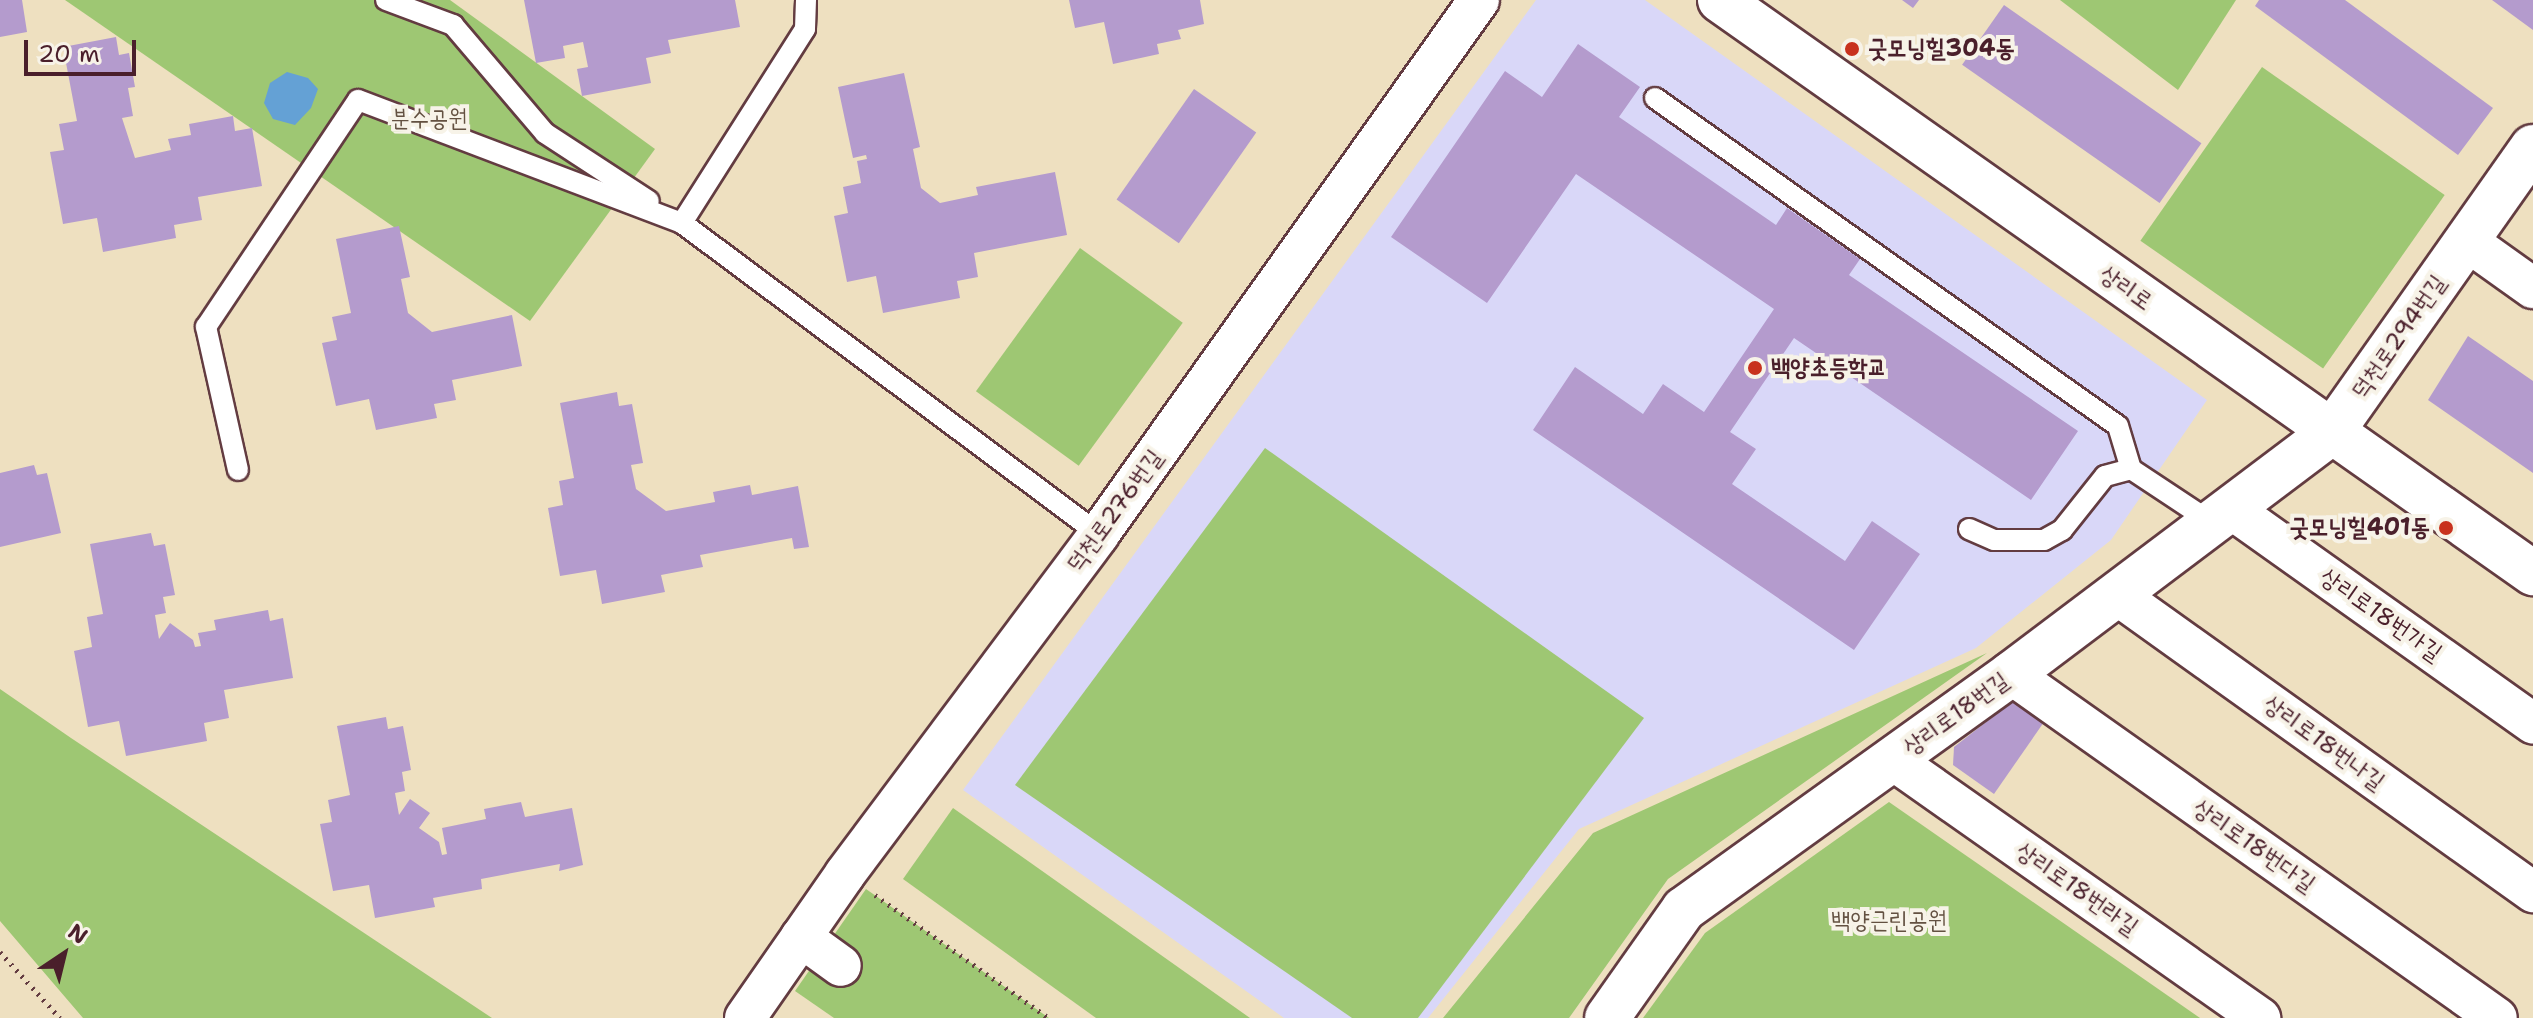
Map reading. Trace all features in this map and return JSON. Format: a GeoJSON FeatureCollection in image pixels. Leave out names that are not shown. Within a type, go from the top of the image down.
{"type":"FeatureCollection","features":[{"type":"Feature","properties":{"kind":"street","name":"덕천로276번길"},"geometry":{"type":"LineString","coordinates":[[745,1018],[845,874],[1099,534],[1479,0]]}},
{"type":"Feature","properties":{"kind":"street","name":"상리로"},"geometry":{"type":"LineString","coordinates":[[1720,0],[2533,573]]}},
{"type":"Feature","properties":{"kind":"street","name":"덕천로294번길"},"geometry":{"type":"LineString","coordinates":[[2331,433],[2533,147]]}},
{"type":"Feature","properties":{"kind":"street"},"geometry":{"type":"LineString","coordinates":[[2467,241],[2533,288]]}},
{"type":"Feature","properties":{"kind":"street","name":"상리로18번길"},"geometry":{"type":"LineString","coordinates":[[1607,1018],[1684,909],[2011,674],[2331,433]]}},
{"type":"Feature","properties":{"kind":"street","name":"상리로18번가길"},"geometry":{"type":"LineString","coordinates":[[2220,515],[2533,723]]}},
{"type":"Feature","properties":{"kind":"street","name":"상리로18번나길"},"geometry":{"type":"LineString","coordinates":[[2116,594],[2533,892]]}},
{"type":"Feature","properties":{"kind":"street","name":"상리로18번다길"},"geometry":{"type":"LineString","coordinates":[[2011,674],[2497,1018]]}},
{"type":"Feature","properties":{"kind":"street","name":"상리로18번라길"},"geometry":{"type":"LineString","coordinates":[[1893,760],[2260,1018]]}},
{"type":"Feature","properties":{"kind":"street"},"geometry":{"type":"LineString","coordinates":[[801,937],[841,966]]}},
{"type":"Feature","properties":{"kind":"lane"},"geometry":{"type":"LineString","coordinates":[[386,0],[453,25],[545,133],[682,223],[1099,534]]}},
{"type":"Feature","properties":{"kind":"lane"},"geometry":{"type":"LineString","coordinates":[[682,223],[805,29],[806,0]]}},
{"type":"Feature","properties":{"kind":"lane"},"geometry":{"type":"LineString","coordinates":[[1655,98],[2118,426],[2131,469]]}},
{"type":"Feature","properties":{"kind":"lane"},"geometry":{"type":"LineString","coordinates":[[238,470],[206,327],[358,100],[682,223]]}},
{"type":"Feature","properties":{"kind":"lane"},"geometry":{"type":"LineString","coordinates":[[1969,529],[1994,540],[2044,540],[2062,530],[2105,476],[2131,469],[2220,515]]}},
{"type":"Feature","properties":{"kind":"path"},"geometry":{"type":"LineString","coordinates":[[845,874],[1049,1018]]}},
{"type":"Feature","properties":{"kind":"path"},"geometry":{"type":"LineString","coordinates":[[0,952],[60,1018]]}},
{"type":"Feature","properties":{"kind":"shaded area"},"geometry":{"type":"Polygon","coordinates":[[[1536,0],[1645,0],[2207,400],[2111,540],[1976,648],[1579,829],[1428,1018],[1284,1018],[963,790],[1536,0]]]}},
{"type":"Feature","properties":{"kind":"green space","name":"분수공원"},"geometry":{"type":"Polygon","coordinates":[[[65,0],[450,0],[655,149],[530,321],[65,0]]]}},
{"type":"Feature","properties":{"kind":"green space"},"geometry":{"type":"Polygon","coordinates":[[[2060,0],[2236,0],[2178,90],[2060,0]]]}},
{"type":"Feature","properties":{"kind":"green space"},"geometry":{"type":"Polygon","coordinates":[[[2262,67],[2445,195],[2323,369],[2140,241],[2262,67]]]}},
{"type":"Feature","properties":{"kind":"green space"},"geometry":{"type":"Polygon","coordinates":[[[1080,248],[1183,323],[1079,466],[976,391],[1080,248]]]}},
{"type":"Feature","properties":{"kind":"green space"},"geometry":{"type":"Polygon","coordinates":[[[1265,448],[1644,718],[1418,1018],[1352,1018],[1015,785],[1265,448]]]}},
{"type":"Feature","properties":{"kind":"green space"},"geometry":{"type":"Polygon","coordinates":[[[1987,653],[1668,879],[1569,1018],[1443,1018],[1593,833],[1987,653]]]}},
{"type":"Feature","properties":{"kind":"green space"},"geometry":{"type":"Polygon","coordinates":[[[0,689],[492,1018],[83,1018],[0,921],[0,689]]]}},
{"type":"Feature","properties":{"kind":"green space","name":"백양근린공원"},"geometry":{"type":"Polygon","coordinates":[[[1889,802],[2200,1018],[1643,1018],[1705,933],[1889,802]]]}},
{"type":"Feature","properties":{"kind":"green space"},"geometry":{"type":"Polygon","coordinates":[[[953,808],[1250,1018],[1096,1018],[903,879],[953,808]]]}},
{"type":"Feature","properties":{"kind":"green space"},"geometry":{"type":"Polygon","coordinates":[[[866,889],[1049,1018],[834,1018],[795,991],[866,889]]]}},
{"type":"Feature","properties":{"kind":"water"},"geometry":{"type":"Polygon","coordinates":[[[287,72],[308,78],[318,89],[311,108],[295,125],[273,119],[264,103],[270,83],[287,72]]]}},
{"type":"Feature","properties":{"kind":"building"},"geometry":{"type":"Polygon","coordinates":[[[0,0],[22,0],[27,32],[0,37],[0,0]]]}},
{"type":"Feature","properties":{"kind":"building"},"geometry":{"type":"Polygon","coordinates":[[[524,0],[735,0],[740,27],[668,40],[671,53],[646,58],[651,83],[582,96],[577,69],[588,67],[583,42],[563,46],[565,58],[536,63],[524,0]]]}},
{"type":"Feature","properties":{"kind":"building"},"geometry":{"type":"Polygon","coordinates":[[[1069,0],[1200,0],[1204,24],[1178,30],[1181,39],[1157,44],[1159,54],[1113,64],[1104,22],[1075,28],[1069,0]]]}},
{"type":"Feature","properties":{"kind":"building"},"geometry":{"type":"Polygon","coordinates":[[[1902,0],[1919,0],[1913,8],[1902,0]]]}},
{"type":"Feature","properties":{"kind":"building"},"geometry":{"type":"Polygon","coordinates":[[[2259,0],[2345,0],[2493,108],[2458,155],[2255,6],[2259,0]]]}},
{"type":"Feature","properties":{"kind":"building"},"geometry":{"type":"Polygon","coordinates":[[[2492,0],[2533,0],[2533,30],[2492,0]]]}},
{"type":"Feature","properties":{"kind":"building"},"geometry":{"type":"Polygon","coordinates":[[[2004,5],[2201,143],[2160,203],[1962,65],[2004,5]]]}},
{"type":"Feature","properties":{"kind":"building"},"geometry":{"type":"Polygon","coordinates":[[[116,37],[119,55],[129,53],[135,87],[128,88],[133,116],[122,118],[135,158],[171,150],[168,139],[191,135],[189,124],[233,116],[235,131],[252,128],[262,186],[198,197],[202,220],[174,225],[176,238],[103,252],[97,218],[63,224],[50,152],[64,150],[59,124],[77,121],[63,47],[116,37]]]}},
{"type":"Feature","properties":{"kind":"building","name":"백양초등학교"},"geometry":{"type":"Polygon","coordinates":[[[1578,44],[1640,87],[1619,117],[1776,225],[1787,208],[1860,259],[1849,275],[2078,431],[2031,500],[1794,338],[1730,432],[1756,449],[1732,484],[1845,561],[1872,521],[1920,554],[1854,650],[1533,430],[1575,367],[1643,414],[1663,384],[1704,412],[1774,309],[1576,174],[1487,303],[1391,237],[1505,71],[1542,97],[1578,44]]]}},
{"type":"Feature","properties":{"kind":"building"},"geometry":{"type":"Polygon","coordinates":[[[904,73],[920,147],[913,149],[921,188],[940,203],[978,195],[976,187],[1055,172],[1067,235],[974,253],[978,277],[957,281],[960,298],[883,313],[876,276],[847,282],[834,216],[848,213],[843,187],[861,183],[857,161],[867,159],[866,155],[853,158],[838,87],[904,73]]]}},
{"type":"Feature","properties":{"kind":"building"},"geometry":{"type":"Polygon","coordinates":[[[1194,89],[1256,133],[1179,243],[1117,200],[1194,89]]]}},
{"type":"Feature","properties":{"kind":"building"},"geometry":{"type":"Polygon","coordinates":[[[399,226],[410,277],[401,279],[408,313],[432,332],[512,315],[522,366],[452,380],[456,400],[434,404],[437,418],[376,430],[369,399],[336,406],[322,343],[337,340],[332,317],[351,313],[336,239],[399,226]]]}},
{"type":"Feature","properties":{"kind":"building"},"geometry":{"type":"Polygon","coordinates":[[[2468,336],[2533,381],[2533,473],[2428,400],[2468,336]]]}},
{"type":"Feature","properties":{"kind":"building"},"geometry":{"type":"Polygon","coordinates":[[[617,392],[619,406],[632,404],[643,463],[631,465],[636,489],[666,511],[715,502],[713,492],[750,485],[752,495],[798,486],[809,547],[794,549],[792,538],[700,555],[703,567],[661,575],[665,592],[602,604],[596,570],[560,576],[548,508],[563,505],[559,481],[574,478],[560,403],[617,392]]]}},
{"type":"Feature","properties":{"kind":"building"},"geometry":{"type":"Polygon","coordinates":[[[34,465],[37,475],[47,473],[61,533],[0,547],[0,473],[34,465]]]}},
{"type":"Feature","properties":{"kind":"building"},"geometry":{"type":"Polygon","coordinates":[[[151,533],[154,546],[165,544],[175,595],[163,597],[166,613],[155,615],[159,639],[170,623],[193,640],[195,647],[201,646],[198,633],[216,630],[214,620],[268,610],[270,621],[283,618],[293,678],[224,690],[229,718],[204,723],[207,741],[126,756],[119,721],[88,727],[74,651],[92,647],[87,617],[103,614],[90,544],[151,533]]]}},
{"type":"Feature","properties":{"kind":"building"},"geometry":{"type":"Polygon","coordinates":[[[2013,701],[2044,722],[1994,794],[1953,765],[1954,747],[2013,701]]]}},
{"type":"Feature","properties":{"kind":"building"},"geometry":{"type":"Polygon","coordinates":[[[386,717],[388,729],[403,726],[411,770],[402,772],[405,791],[395,793],[399,815],[410,799],[430,813],[419,828],[439,842],[442,855],[447,854],[442,828],[486,819],[484,809],[521,802],[525,817],[572,808],[583,865],[559,871],[560,864],[481,879],[482,889],[433,898],[435,907],[375,918],[369,885],[333,891],[320,824],[332,822],[328,800],[350,795],[337,726],[386,717]]]}},
{"type":"Feature","properties":{"kind":"place","name":"굿모닝힐304동"},"geometry":{"type":"Point","coordinates":[1852,49]}},
{"type":"Feature","properties":{"kind":"place","name":"백양초등학교"},"geometry":{"type":"Point","coordinates":[1755,368]}},
{"type":"Feature","properties":{"kind":"place","name":"굿모닝힐401동"},"geometry":{"type":"Point","coordinates":[2446,528]}}]}
